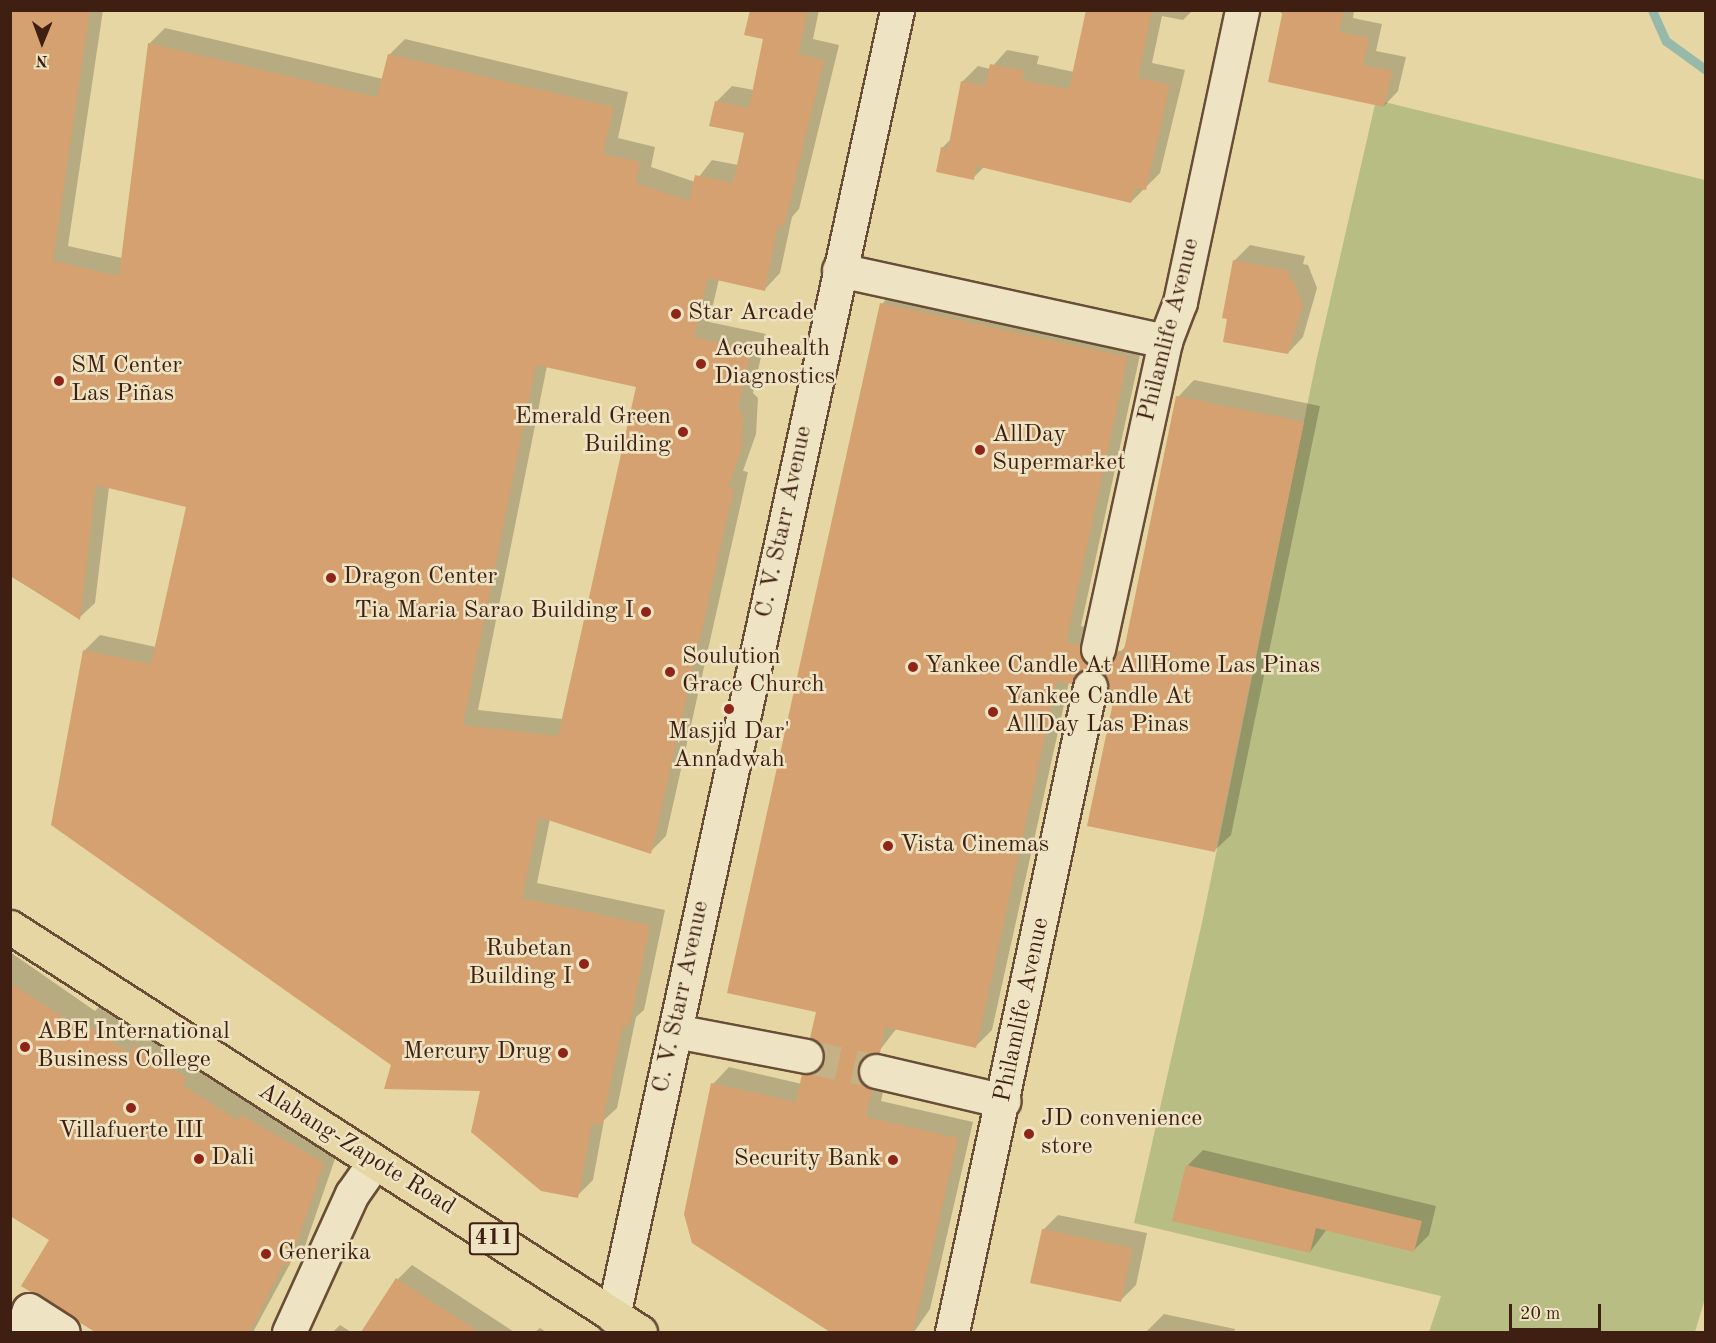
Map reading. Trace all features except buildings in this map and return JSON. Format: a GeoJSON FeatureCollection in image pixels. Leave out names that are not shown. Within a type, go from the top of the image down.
{"type":"FeatureCollection","features":[{"type":"Feature","properties":{"kind":"highway","name":"Alabang-Zapote Road"},"geometry":{"type":"LineString","coordinates":[[10,927],[640,1332]]}},
{"type":"Feature","properties":{"kind":"street","name":"C. V. Starr Avenue"},"geometry":{"type":"LineString","coordinates":[[613,1316],[897,10]]}},
{"type":"Feature","properties":{"kind":"street","name":"Philamlife Avenue"},"geometry":{"type":"LineString","coordinates":[[1098,649],[1165,341],[1180,302],[1242,10]]}},
{"type":"Feature","properties":{"kind":"street"},"geometry":{"type":"LineString","coordinates":[[839,270],[1165,341]]}},
{"type":"Feature","properties":{"kind":"street","name":"Philamlife Avenue"},"geometry":{"type":"LineString","coordinates":[[952,1332],[1004,1101],[1090,687]]}},
{"type":"Feature","properties":{"kind":"street"},"geometry":{"type":"LineString","coordinates":[[675,1031],[806,1056]]}},
{"type":"Feature","properties":{"kind":"street"},"geometry":{"type":"LineString","coordinates":[[876,1071],[1004,1101]]}},
{"type":"Feature","properties":{"kind":"street"},"geometry":{"type":"LineString","coordinates":[[289,1332],[351,1194],[374,1163]]}},
{"type":"Feature","properties":{"kind":"street"},"geometry":{"type":"LineString","coordinates":[[25,1321],[63,1332]]}},
{"type":"Feature","properties":{"kind":"green space"},"geometry":{"type":"Polygon","coordinates":[[[1376,100],[1705,180],[1706,1295],[1695,1332],[1429,1332],[1441,1296],[1134,1223],[1203,918],[1316,362],[1376,100]]]}},
{"type":"Feature","properties":{"kind":"waterway"},"geometry":{"type":"LineString","coordinates":[[1652,10],[1666,41],[1706,70]]}},
{"type":"Feature","properties":{"kind":"tunnel"},"geometry":{"type":"LineString","coordinates":[[806,1056],[876,1071]]}},
{"type":"Feature","properties":{"kind":"place","name":"Star Arcade"},"geometry":{"type":"Point","coordinates":[676,314]}},
{"type":"Feature","properties":{"kind":"place","name":"Accuhealth Diagnostics"},"geometry":{"type":"Point","coordinates":[701,364]}},
{"type":"Feature","properties":{"kind":"place","name":"SM Center Las Piñas"},"geometry":{"type":"Point","coordinates":[59,381]}},
{"type":"Feature","properties":{"kind":"place","name":"Emerald Green Building"},"geometry":{"type":"Point","coordinates":[683,432]}},
{"type":"Feature","properties":{"kind":"place","name":"AllDay Supermarket"},"geometry":{"type":"Point","coordinates":[980,450]}},
{"type":"Feature","properties":{"kind":"place","name":"Dragon Center"},"geometry":{"type":"Point","coordinates":[331,578]}},
{"type":"Feature","properties":{"kind":"place","name":"Tia Maria Sarao Building I"},"geometry":{"type":"Point","coordinates":[646,612]}},
{"type":"Feature","properties":{"kind":"place","name":"Yankee Candle At AllHome Las Pinas"},"geometry":{"type":"Point","coordinates":[913,667]}},
{"type":"Feature","properties":{"kind":"place","name":"Soulution Grace Church"},"geometry":{"type":"Point","coordinates":[670,672]}},
{"type":"Feature","properties":{"kind":"place","name":"Masjid Dar' Annadwah"},"geometry":{"type":"Point","coordinates":[729,709]}},
{"type":"Feature","properties":{"kind":"place","name":"Yankee Candle At AllDay Las Pinas"},"geometry":{"type":"Point","coordinates":[993,712]}},
{"type":"Feature","properties":{"kind":"place","name":"Vista Cinemas"},"geometry":{"type":"Point","coordinates":[888,846]}},
{"type":"Feature","properties":{"kind":"place","name":"Rubetan Building I"},"geometry":{"type":"Point","coordinates":[584,964]}},
{"type":"Feature","properties":{"kind":"place","name":"ABE International Business College"},"geometry":{"type":"Point","coordinates":[25,1047]}},
{"type":"Feature","properties":{"kind":"place","name":"Mercury Drug"},"geometry":{"type":"Point","coordinates":[563,1053]}},
{"type":"Feature","properties":{"kind":"place","name":"Villafuerte III"},"geometry":{"type":"Point","coordinates":[131,1108]}},
{"type":"Feature","properties":{"kind":"place","name":"JD convenience store"},"geometry":{"type":"Point","coordinates":[1029,1134]}},
{"type":"Feature","properties":{"kind":"place","name":"Dali"},"geometry":{"type":"Point","coordinates":[199,1159]}},
{"type":"Feature","properties":{"kind":"place","name":"Security Bank"},"geometry":{"type":"Point","coordinates":[893,1160]}},
{"type":"Feature","properties":{"kind":"place","name":"Generika"},"geometry":{"type":"Point","coordinates":[266,1254]}}]}
